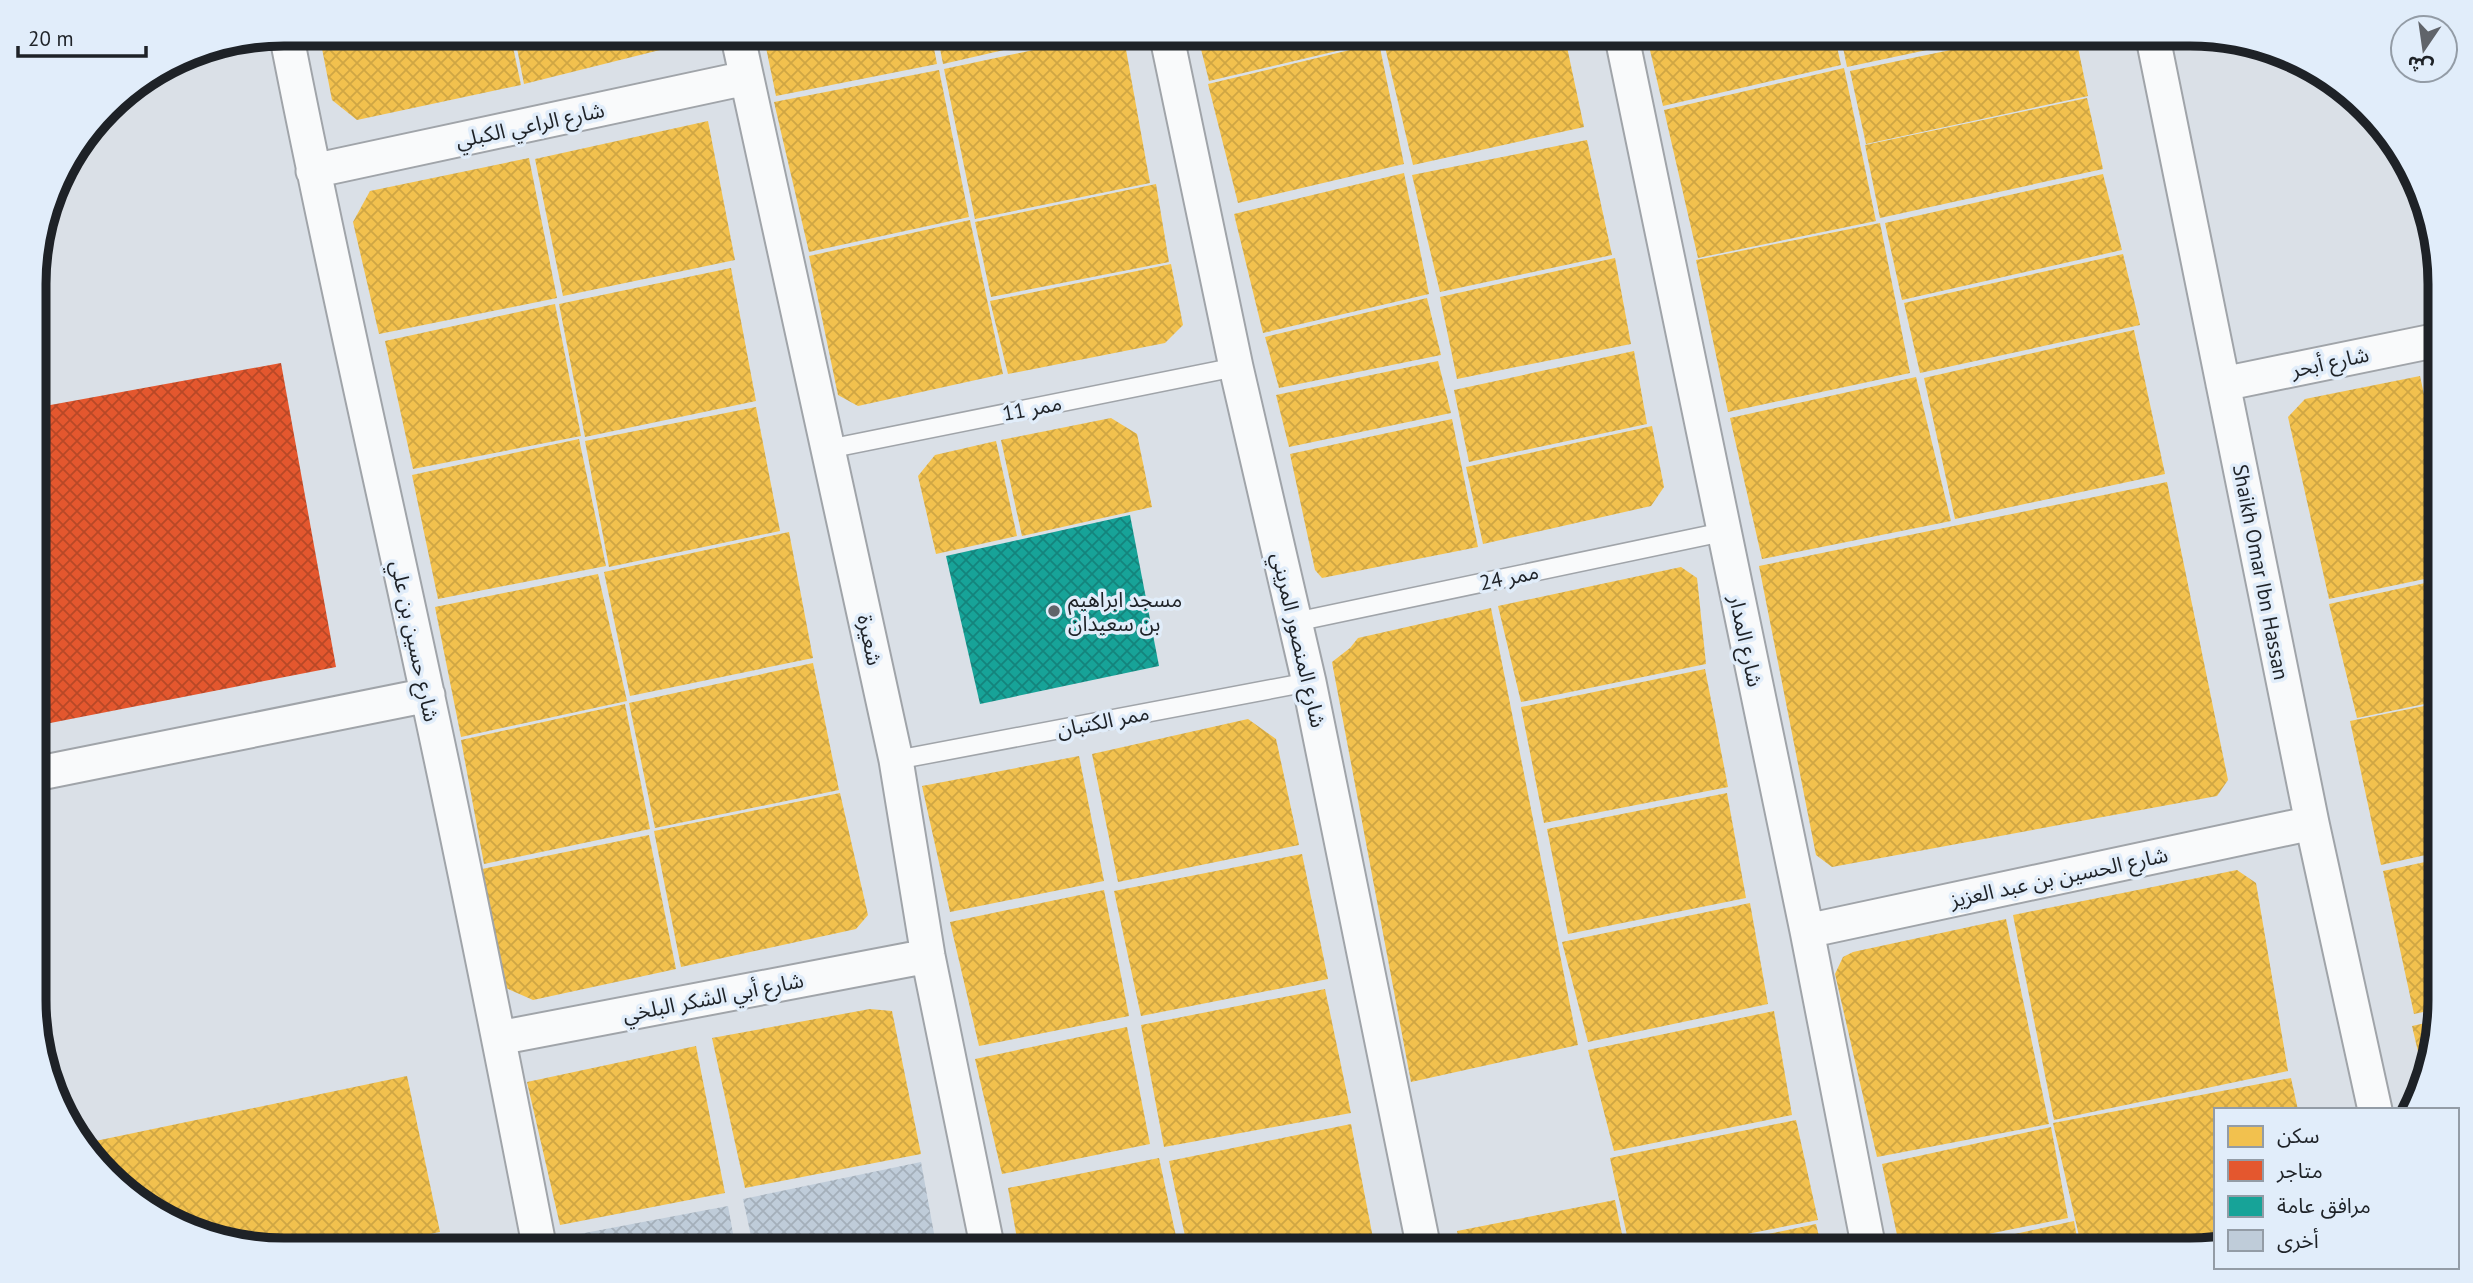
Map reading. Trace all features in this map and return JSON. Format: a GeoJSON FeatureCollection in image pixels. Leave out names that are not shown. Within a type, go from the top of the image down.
{"type":"FeatureCollection","features":[{"type":"Feature","properties":{"kind":"street","name":"شارع حسين بن علي"},"geometry":{"type":"LineString","coordinates":[[289,46],[313,171],[428,695],[538,1238]]}},
{"type":"Feature","properties":{"kind":"street","name":"شعيرة"},"geometry":{"type":"LineString","coordinates":[[740,46],[896,760],[928,956],[985,1238]]}},
{"type":"Feature","properties":{"kind":"street","name":"شارع المنصور المريني"},"geometry":{"type":"LineString","coordinates":[[1169,46],[1236,367],[1309,682],[1421,1237]]}},
{"type":"Feature","properties":{"kind":"street","name":"شارع المدار"},"geometry":{"type":"LineString","coordinates":[[1624,46],[1807,931],[1867,1237]]}},
{"type":"Feature","properties":{"kind":"street","name":"Shaikh Omar Ibn Hassan"},"geometry":{"type":"LineString","coordinates":[[2155,46],[2312,823],[2375,1108]]}},
{"type":"Feature","properties":{"kind":"street","name":"شارع الراعي الكبلي"},"geometry":{"type":"LineString","coordinates":[[313,171],[746,78]]}},
{"type":"Feature","properties":{"kind":"street","name":"شارع أبحر"},"geometry":{"type":"LineString","coordinates":[[2223,384],[2428,342]]}},
{"type":"Feature","properties":{"kind":"street"},"geometry":{"type":"LineString","coordinates":[[46,772],[428,695]]}},
{"type":"Feature","properties":{"kind":"street","name":"شارع الحسين بن عبد العزيز"},"geometry":{"type":"LineString","coordinates":[[1807,931],[2312,823]]}},
{"type":"Feature","properties":{"kind":"street","name":"شارع أبي الشكر البلخي"},"geometry":{"type":"LineString","coordinates":[[499,1038],[928,956]]}},
{"type":"Feature","properties":{"kind":"lane","name":"ممر 11"},"geometry":{"type":"LineString","coordinates":[[828,449],[1236,367]]}},
{"type":"Feature","properties":{"kind":"lane","name":"ممر 24"},"geometry":{"type":"LineString","coordinates":[[1295,622],[1723,533]]}},
{"type":"Feature","properties":{"kind":"lane","name":"ممر الكتبان"},"geometry":{"type":"LineString","coordinates":[[896,760],[1309,682]]}},
{"type":"Feature","properties":{"kind":"building: سكن"},"geometry":{"type":"Polygon","coordinates":[[[322,46],[513,46],[521,85],[357,120],[332,100],[322,46]]]}},
{"type":"Feature","properties":{"kind":"building: سكن"},"geometry":{"type":"Polygon","coordinates":[[[517,46],[669,46],[668,48],[524,84],[517,46]]]}},
{"type":"Feature","properties":{"kind":"building: سكن"},"geometry":{"type":"Polygon","coordinates":[[[766,46],[934,46],[937,64],[776,96],[766,46]]]}},
{"type":"Feature","properties":{"kind":"building: سكن"},"geometry":{"type":"Polygon","coordinates":[[[940,46],[1021,46],[943,64],[940,46]]]}},
{"type":"Feature","properties":{"kind":"building: سكن"},"geometry":{"type":"Polygon","coordinates":[[[1052,46],[1125,46],[1150,183],[975,219],[944,69],[1052,46]]]}},
{"type":"Feature","properties":{"kind":"building: سكن"},"geometry":{"type":"Polygon","coordinates":[[[1200,46],[1358,46],[1209,81],[1200,46]]]}},
{"type":"Feature","properties":{"kind":"building: سكن"},"geometry":{"type":"Polygon","coordinates":[[[1366,46],[1380,46],[1404,164],[1238,203],[1208,84],[1366,46]]]}},
{"type":"Feature","properties":{"kind":"building: سكن"},"geometry":{"type":"Polygon","coordinates":[[[1567,46],[1584,127],[1413,165],[1385,47],[1567,46]]]}},
{"type":"Feature","properties":{"kind":"building: سكن"},"geometry":{"type":"Polygon","coordinates":[[[1649,46],[1837,46],[1841,65],[1663,106],[1649,46]]]}},
{"type":"Feature","properties":{"kind":"building: سكن"},"geometry":{"type":"Polygon","coordinates":[[[1843,46],[1946,46],[1847,67],[1843,46]]]}},
{"type":"Feature","properties":{"kind":"building: سكن"},"geometry":{"type":"Polygon","coordinates":[[[1970,46],[2078,46],[2088,96],[1866,144],[1850,71],[1970,46]]]}},
{"type":"Feature","properties":{"kind":"building: سكن"},"geometry":{"type":"Polygon","coordinates":[[[1844,68],[1876,221],[1698,258],[1664,110],[1844,68]]]}},
{"type":"Feature","properties":{"kind":"building: سكن"},"geometry":{"type":"Polygon","coordinates":[[[939,70],[969,217],[809,252],[774,102],[939,70]]]}},
{"type":"Feature","properties":{"kind":"building: سكن"},"geometry":{"type":"Polygon","coordinates":[[[2087,98],[2103,169],[1880,218],[1865,145],[2087,98]]]}},
{"type":"Feature","properties":{"kind":"building: سكن"},"geometry":{"type":"Polygon","coordinates":[[[708,121],[735,260],[563,296],[535,159],[708,121]]]}},
{"type":"Feature","properties":{"kind":"building: سكن"},"geometry":{"type":"Polygon","coordinates":[[[1587,140],[1612,255],[1440,292],[1412,175],[1587,140]]]}},
{"type":"Feature","properties":{"kind":"building: سكن"},"geometry":{"type":"Polygon","coordinates":[[[529,158],[557,298],[379,334],[353,222],[370,191],[529,158]]]}},
{"type":"Feature","properties":{"kind":"building: سكن"},"geometry":{"type":"Polygon","coordinates":[[[1404,173],[1429,294],[1263,333],[1234,214],[1404,173]]]}},
{"type":"Feature","properties":{"kind":"building: سكن"},"geometry":{"type":"Polygon","coordinates":[[[2103,174],[2122,250],[1902,300],[1885,223],[2103,174]]]}},
{"type":"Feature","properties":{"kind":"building: سكن"},"geometry":{"type":"Polygon","coordinates":[[[1156,184],[1169,262],[991,297],[975,222],[1156,184]]]}},
{"type":"Feature","properties":{"kind":"building: سكن"},"geometry":{"type":"Polygon","coordinates":[[[970,220],[1003,374],[858,406],[838,395],[809,256],[970,220]]]}},
{"type":"Feature","properties":{"kind":"building: سكن"},"geometry":{"type":"Polygon","coordinates":[[[1880,223],[1910,373],[1728,412],[1696,260],[1880,223]]]}},
{"type":"Feature","properties":{"kind":"building: سكن"},"geometry":{"type":"Polygon","coordinates":[[[2123,254],[2140,325],[1920,373],[1904,303],[2123,254]]]}},
{"type":"Feature","properties":{"kind":"building: سكن"},"geometry":{"type":"Polygon","coordinates":[[[1615,258],[1631,344],[1457,379],[1440,297],[1615,258]]]}},
{"type":"Feature","properties":{"kind":"building: سكن"},"geometry":{"type":"Polygon","coordinates":[[[1171,264],[1183,325],[1165,343],[1008,374],[990,301],[1171,264]]]}},
{"type":"Feature","properties":{"kind":"building: سكن"},"geometry":{"type":"Polygon","coordinates":[[[731,268],[756,401],[585,437],[559,304],[731,268]]]}},
{"type":"Feature","properties":{"kind":"building: سكن"},"geometry":{"type":"Polygon","coordinates":[[[1427,298],[1441,355],[1279,388],[1265,337],[1427,298]]]}},
{"type":"Feature","properties":{"kind":"building: سكن"},"geometry":{"type":"Polygon","coordinates":[[[555,304],[581,436],[413,469],[385,341],[555,304]]]}},
{"type":"Feature","properties":{"kind":"building: سكن"},"geometry":{"type":"Polygon","coordinates":[[[2134,330],[2165,474],[1955,519],[1924,378],[2134,330]]]}},
{"type":"Feature","properties":{"kind":"building: سكن"},"geometry":{"type":"Polygon","coordinates":[[[1634,351],[1647,424],[1469,462],[1454,390],[1634,351]]]}},
{"type":"Feature","properties":{"kind":"building: سكن"},"geometry":{"type":"Polygon","coordinates":[[[1438,361],[1451,413],[1289,447],[1276,395],[1438,361]]]}},
{"type":"Feature","properties":{"kind":"building: سكن"},"geometry":{"type":"Polygon","coordinates":[[[2420,376],[2428,413],[2428,578],[2329,599],[2288,417],[2305,399],[2420,376]]]}},
{"type":"Feature","properties":{"kind":"building: سكن"},"geometry":{"type":"Polygon","coordinates":[[[1916,377],[1951,521],[1762,559],[1730,418],[1916,377]]]}},
{"type":"Feature","properties":{"kind":"building: سكن"},"geometry":{"type":"Polygon","coordinates":[[[756,407],[780,531],[609,567],[585,441],[756,407]]]}},
{"type":"Feature","properties":{"kind":"building: سكن"},"geometry":{"type":"Polygon","coordinates":[[[1111,418],[1137,434],[1152,507],[1022,536],[1001,440],[1111,418]]]}},
{"type":"Feature","properties":{"kind":"building: سكن"},"geometry":{"type":"Polygon","coordinates":[[[1452,419],[1478,547],[1322,578],[1315,570],[1290,454],[1452,419]]]}},
{"type":"Feature","properties":{"kind":"building: سكن"},"geometry":{"type":"Polygon","coordinates":[[[1652,426],[1664,487],[1651,506],[1483,544],[1466,467],[1652,426]]]}},
{"type":"Feature","properties":{"kind":"building: سكن"},"geometry":{"type":"Polygon","coordinates":[[[579,439],[606,566],[438,599],[412,475],[579,439]]]}},
{"type":"Feature","properties":{"kind":"building: سكن"},"geometry":{"type":"Polygon","coordinates":[[[996,441],[1017,536],[936,554],[918,476],[935,455],[996,441]]]}},
{"type":"Feature","properties":{"kind":"building: سكن"},"geometry":{"type":"Polygon","coordinates":[[[2167,482],[2228,780],[2217,796],[1832,867],[1816,855],[1759,566],[2167,482]]]}},
{"type":"Feature","properties":{"kind":"building: سكن"},"geometry":{"type":"Polygon","coordinates":[[[789,532],[813,658],[630,696],[604,572],[789,532]]]}},
{"type":"Feature","properties":{"kind":"building: سكن"},"geometry":{"type":"Polygon","coordinates":[[[1681,567],[1697,578],[1706,664],[1521,702],[1498,606],[1681,567]]]}},
{"type":"Feature","properties":{"kind":"building: سكن"},"geometry":{"type":"Polygon","coordinates":[[[598,574],[627,701],[461,737],[435,607],[598,574]]]}},
{"type":"Feature","properties":{"kind":"building: سكن"},"geometry":{"type":"Polygon","coordinates":[[[2428,582],[2428,703],[2357,718],[2329,604],[2428,582]]]}},
{"type":"Feature","properties":{"kind":"building: سكن"},"geometry":{"type":"Polygon","coordinates":[[[1491,608],[1578,1045],[1411,1082],[1332,662],[1358,638],[1491,608]]]}},
{"type":"Feature","properties":{"kind":"building: سكن"},"geometry":{"type":"Polygon","coordinates":[[[813,663],[839,790],[655,828],[629,703],[813,663]]]}},
{"type":"Feature","properties":{"kind":"building: سكن"},"geometry":{"type":"Polygon","coordinates":[[[1705,669],[1728,787],[1544,823],[1521,707],[1705,669]]]}},
{"type":"Feature","properties":{"kind":"building: سكن"},"geometry":{"type":"Polygon","coordinates":[[[625,704],[650,829],[484,864],[461,740],[625,704]]]}},
{"type":"Feature","properties":{"kind":"building: سكن"},"geometry":{"type":"Polygon","coordinates":[[[2428,705],[2428,854],[2381,865],[2350,721],[2428,705]]]}},
{"type":"Feature","properties":{"kind":"building: سكن"},"geometry":{"type":"Polygon","coordinates":[[[1248,719],[1276,739],[1299,845],[1118,882],[1092,754],[1248,719]]]}},
{"type":"Feature","properties":{"kind":"building: سكن"},"geometry":{"type":"Polygon","coordinates":[[[1079,756],[1104,881],[950,912],[922,786],[1079,756]]]}},
{"type":"Feature","properties":{"kind":"building: سكن"},"geometry":{"type":"Polygon","coordinates":[[[840,793],[868,915],[856,929],[681,967],[654,831],[840,793]]]}},
{"type":"Feature","properties":{"kind":"building: سكن"},"geometry":{"type":"Polygon","coordinates":[[[1727,793],[1746,898],[1568,934],[1547,829],[1727,793]]]}},
{"type":"Feature","properties":{"kind":"building: سكن"},"geometry":{"type":"Polygon","coordinates":[[[649,835],[676,969],[533,1000],[506,988],[482,869],[649,835]]]}},
{"type":"Feature","properties":{"kind":"building: سكن"},"geometry":{"type":"Polygon","coordinates":[[[1302,854],[1328,979],[1141,1016],[1114,891],[1302,854]]]}},
{"type":"Feature","properties":{"kind":"building: سكن"},"geometry":{"type":"Polygon","coordinates":[[[2428,861],[2427,1011],[2414,1014],[2383,871],[2428,861]]]}},
{"type":"Feature","properties":{"kind":"building: سكن"},"geometry":{"type":"Polygon","coordinates":[[[2237,870],[2256,883],[2288,1071],[2054,1120],[2013,915],[2237,870]]]}},
{"type":"Feature","properties":{"kind":"building: سكن"},"geometry":{"type":"Polygon","coordinates":[[[1104,890],[1129,1016],[979,1046],[950,922],[1104,890]]]}},
{"type":"Feature","properties":{"kind":"building: سكن"},"geometry":{"type":"Polygon","coordinates":[[[1750,903],[1768,1004],[1588,1042],[1562,942],[1750,903]]]}},
{"type":"Feature","properties":{"kind":"building: سكن"},"geometry":{"type":"Polygon","coordinates":[[[2006,919],[2049,1124],[1877,1157],[1835,974],[1843,957],[1853,952],[2006,919]]]}},
{"type":"Feature","properties":{"kind":"building: سكن"},"geometry":{"type":"Polygon","coordinates":[[[1325,989],[1351,1113],[1164,1147],[1141,1025],[1325,989]]]}},
{"type":"Feature","properties":{"kind":"building: سكن"},"geometry":{"type":"Polygon","coordinates":[[[870,1009],[892,1011],[921,1154],[745,1188],[712,1038],[870,1009]]]}},
{"type":"Feature","properties":{"kind":"building: سكن"},"geometry":{"type":"Polygon","coordinates":[[[1774,1011],[1792,1115],[1614,1151],[1588,1050],[1774,1011]]]}},
{"type":"Feature","properties":{"kind":"building: سكن"},"geometry":{"type":"Polygon","coordinates":[[[2426,1023],[2420,1058],[2412,1026],[2426,1023]]]}},
{"type":"Feature","properties":{"kind":"building: سكن"},"geometry":{"type":"Polygon","coordinates":[[[1127,1027],[1150,1144],[1002,1174],[975,1059],[1127,1027]]]}},
{"type":"Feature","properties":{"kind":"building: سكن"},"geometry":{"type":"Polygon","coordinates":[[[696,1046],[725,1193],[560,1225],[527,1082],[696,1046]]]}},
{"type":"Feature","properties":{"kind":"building: سكن"},"geometry":{"type":"Polygon","coordinates":[[[407,1076],[440,1232],[409,1238],[284,1238],[222,1229],[165,1206],[115,1168],[93,1141],[407,1076]]]}},
{"type":"Feature","properties":{"kind":"building: سكن"},"geometry":{"type":"Polygon","coordinates":[[[2291,1078],[2298,1108],[2214,1108],[2214,1236],[2205,1237],[2079,1237],[2053,1123],[2291,1078]]]}},
{"type":"Feature","properties":{"kind":"building: سكن"},"geometry":{"type":"Polygon","coordinates":[[[1796,1120],[1818,1220],[1730,1237],[1627,1237],[1610,1158],[1796,1120]]]}},
{"type":"Feature","properties":{"kind":"building: سكن"},"geometry":{"type":"Polygon","coordinates":[[[1351,1124],[1373,1237],[1185,1238],[1169,1161],[1351,1124]]]}},
{"type":"Feature","properties":{"kind":"building: سكن"},"geometry":{"type":"Polygon","coordinates":[[[2051,1127],[2068,1218],[1973,1237],[1897,1237],[1882,1164],[2051,1127]]]}},
{"type":"Feature","properties":{"kind":"building: سكن"},"geometry":{"type":"Polygon","coordinates":[[[1159,1158],[1176,1238],[1017,1238],[1008,1188],[1159,1158]]]}},
{"type":"Feature","properties":{"kind":"building: سكن"},"geometry":{"type":"Polygon","coordinates":[[[1615,1200],[1623,1237],[1458,1237],[1457,1231],[1615,1200]]]}},
{"type":"Feature","properties":{"kind":"building: سكن"},"geometry":{"type":"Polygon","coordinates":[[[2074,1221],[2077,1237],[2001,1237],[2074,1221]]]}},
{"type":"Feature","properties":{"kind":"building: سكن"},"geometry":{"type":"Polygon","coordinates":[[[1816,1224],[1819,1237],[1753,1237],[1816,1224]]]}},
{"type":"Feature","properties":{"kind":"building: متاجر"},"geometry":{"type":"Polygon","coordinates":[[[281,363],[336,667],[46,724],[46,406],[281,363]]]}},
{"type":"Feature","properties":{"kind":"building: مرافق عامة","name":"مسجد ابراهيم بن سعيدان"},"geometry":{"type":"Polygon","coordinates":[[[1130,515],[1159,666],[980,704],[946,556],[1130,515]]]}},
{"type":"Feature","properties":{"kind":"building: أخرى"},"geometry":{"type":"Polygon","coordinates":[[[921,1162],[935,1238],[751,1238],[743,1199],[921,1162]]]}},
{"type":"Feature","properties":{"kind":"building: أخرى"},"geometry":{"type":"Polygon","coordinates":[[[728,1206],[734,1238],[559,1238],[728,1206]]]}},
{"type":"Feature","properties":{"kind":"place","name":"مسجد ابراهيم بن سعيدان"},"geometry":{"type":"Point","coordinates":[1054,611]}}]}
